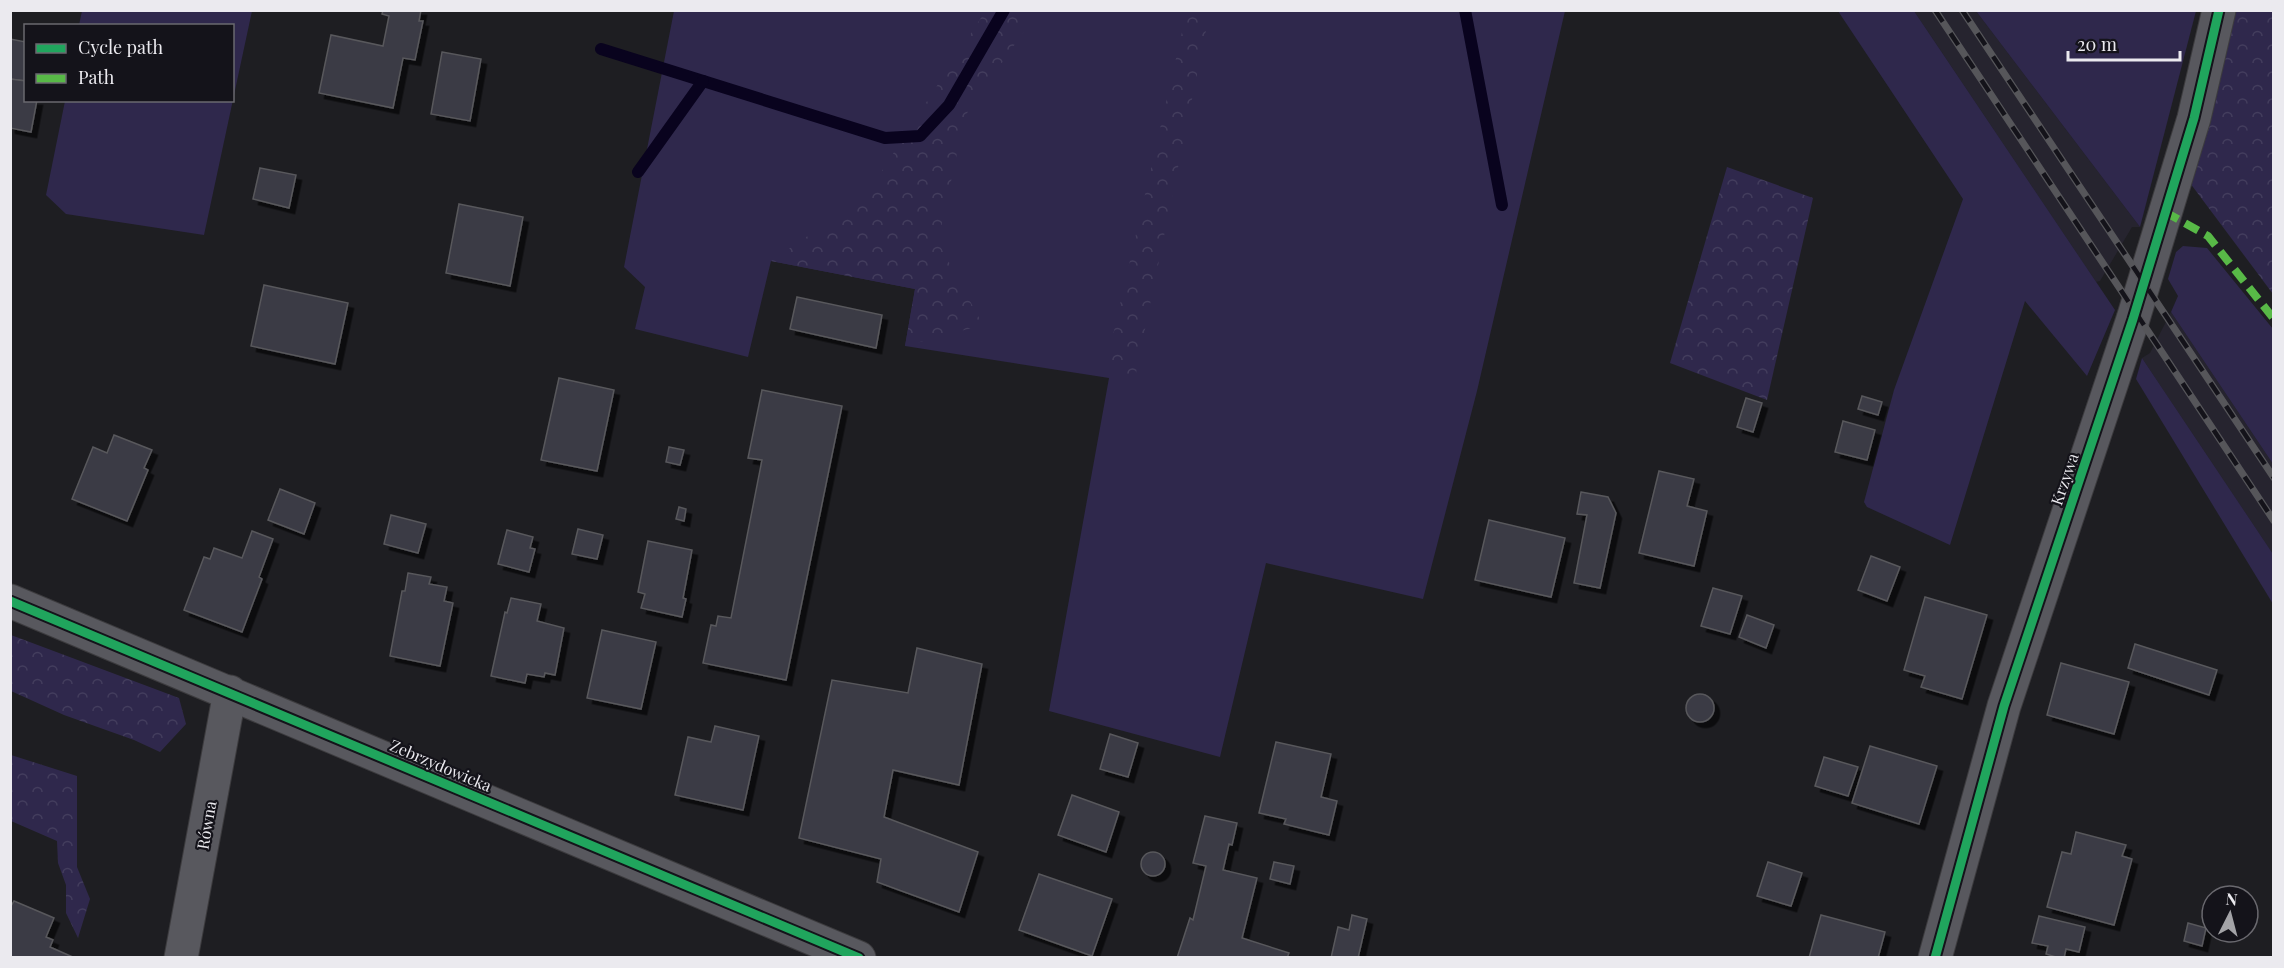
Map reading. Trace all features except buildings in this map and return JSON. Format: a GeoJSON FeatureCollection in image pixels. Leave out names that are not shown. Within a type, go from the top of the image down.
{"type":"FeatureCollection","features":[{"type":"Feature","properties":{"kind":"street","name":"Krzywa"},"geometry":{"type":"LineString","coordinates":[[1935,957],[2004,706],[2133,319],[2194,118],[2219,10]]}},
{"type":"Feature","properties":{"kind":"street","name":"Zebrzydowicka"},"geometry":{"type":"LineString","coordinates":[[10,601],[859,957]]}},
{"type":"Feature","properties":{"kind":"street","name":"Równa"},"geometry":{"type":"LineString","coordinates":[[181,957],[230,692]]}},
{"type":"Feature","properties":{"kind":"shaded area"},"geometry":{"type":"Polygon","coordinates":[[[1914,11],[1976,11],[2140,227],[2132,227],[2100,281],[2096,282],[1914,11]]]}},
{"type":"Feature","properties":{"kind":"shaded area"},"geometry":{"type":"Polygon","coordinates":[[[2171,312],[2273,464],[2273,554],[2142,358],[2150,353],[2171,312]]]}},
{"type":"Feature","properties":{"kind":"green space"},"geometry":{"type":"Polygon","coordinates":[[[986,10],[1038,11],[965,116],[938,242],[983,325],[905,346],[915,289],[771,261],[865,197],[986,10]]]}},
{"type":"Feature","properties":{"kind":"green space"},"geometry":{"type":"Polygon","coordinates":[[[1187,10],[1210,11],[1134,383],[1106,366],[1187,10]]]}},
{"type":"Feature","properties":{"kind":"green space"},"geometry":{"type":"Polygon","coordinates":[[[82,11],[252,11],[234,95],[234,24],[79,24],[82,11]]]}},
{"type":"Feature","properties":{"kind":"green space"},"geometry":{"type":"Polygon","coordinates":[[[674,11],[1565,11],[1477,391],[1423,599],[1266,563],[1220,757],[1049,711],[1109,378],[905,346],[915,289],[771,261],[748,357],[635,329],[645,287],[624,267],[674,11]]]}},
{"type":"Feature","properties":{"kind":"green space"},"geometry":{"type":"Polygon","coordinates":[[[1838,11],[1914,11],[2115,310],[2087,376],[2025,301],[1950,545],[1867,507],[1864,502],[1894,390],[1963,199],[1838,11]]]}},
{"type":"Feature","properties":{"kind":"green space"},"geometry":{"type":"Polygon","coordinates":[[[1976,11],[2196,11],[2140,227],[1976,11]]]}},
{"type":"Feature","properties":{"kind":"green space"},"geometry":{"type":"Polygon","coordinates":[[[2231,11],[2273,11],[2273,294],[2190,183],[2231,11]]]}},
{"type":"Feature","properties":{"kind":"green space"},"geometry":{"type":"Polygon","coordinates":[[[65,102],[232,102],[204,235],[66,214],[46,195],[65,102]]]}},
{"type":"Feature","properties":{"kind":"green space"},"geometry":{"type":"Polygon","coordinates":[[[1727,167],[1813,198],[1767,400],[1670,363],[1727,167]]]}},
{"type":"Feature","properties":{"kind":"green space"},"geometry":{"type":"Polygon","coordinates":[[[2183,246],[2207,248],[2273,329],[2273,464],[2171,312],[2178,296],[2168,279],[2176,252],[2183,246]]]}},
{"type":"Feature","properties":{"kind":"green space"},"geometry":{"type":"Polygon","coordinates":[[[2142,358],[2273,554],[2273,604],[2136,379],[2142,358]]]}},
{"type":"Feature","properties":{"kind":"green space"},"geometry":{"type":"Polygon","coordinates":[[[11,635],[179,698],[186,724],[160,752],[134,740],[64,715],[11,691],[11,635]]]}},
{"type":"Feature","properties":{"kind":"green space"},"geometry":{"type":"Polygon","coordinates":[[[11,755],[77,776],[77,867],[90,899],[78,938],[66,913],[66,885],[58,863],[57,841],[11,821],[11,755]]]}},
{"type":"Feature","properties":{"kind":"waterway"},"geometry":{"type":"LineString","coordinates":[[601,49],[885,138],[920,136],[949,105],[1004,10]]}},
{"type":"Feature","properties":{"kind":"waterway"},"geometry":{"type":"LineString","coordinates":[[1465,10],[1502,205]]}},
{"type":"Feature","properties":{"kind":"waterway"},"geometry":{"type":"LineString","coordinates":[[638,172],[703,81]]}},
{"type":"Feature","properties":{"kind":"railway"},"geometry":{"type":"LineString","coordinates":[[1935,10],[2274,521]]}},
{"type":"Feature","properties":{"kind":"railway"},"geometry":{"type":"LineString","coordinates":[[1962,10],[2274,478]]}},
{"type":"Feature","properties":{"kind":"marked path"},"geometry":{"type":"LineString","coordinates":[[2165,212],[2208,236],[2274,319]]}},
{"type":"Feature","properties":{"kind":"cycle path"},"geometry":{"type":"LineString","coordinates":[[1935,958],[2004,706],[2133,319],[2194,118],[2219,10]]}},
{"type":"Feature","properties":{"kind":"cycle path"},"geometry":{"type":"LineString","coordinates":[[10,601],[859,958]]}}]}
